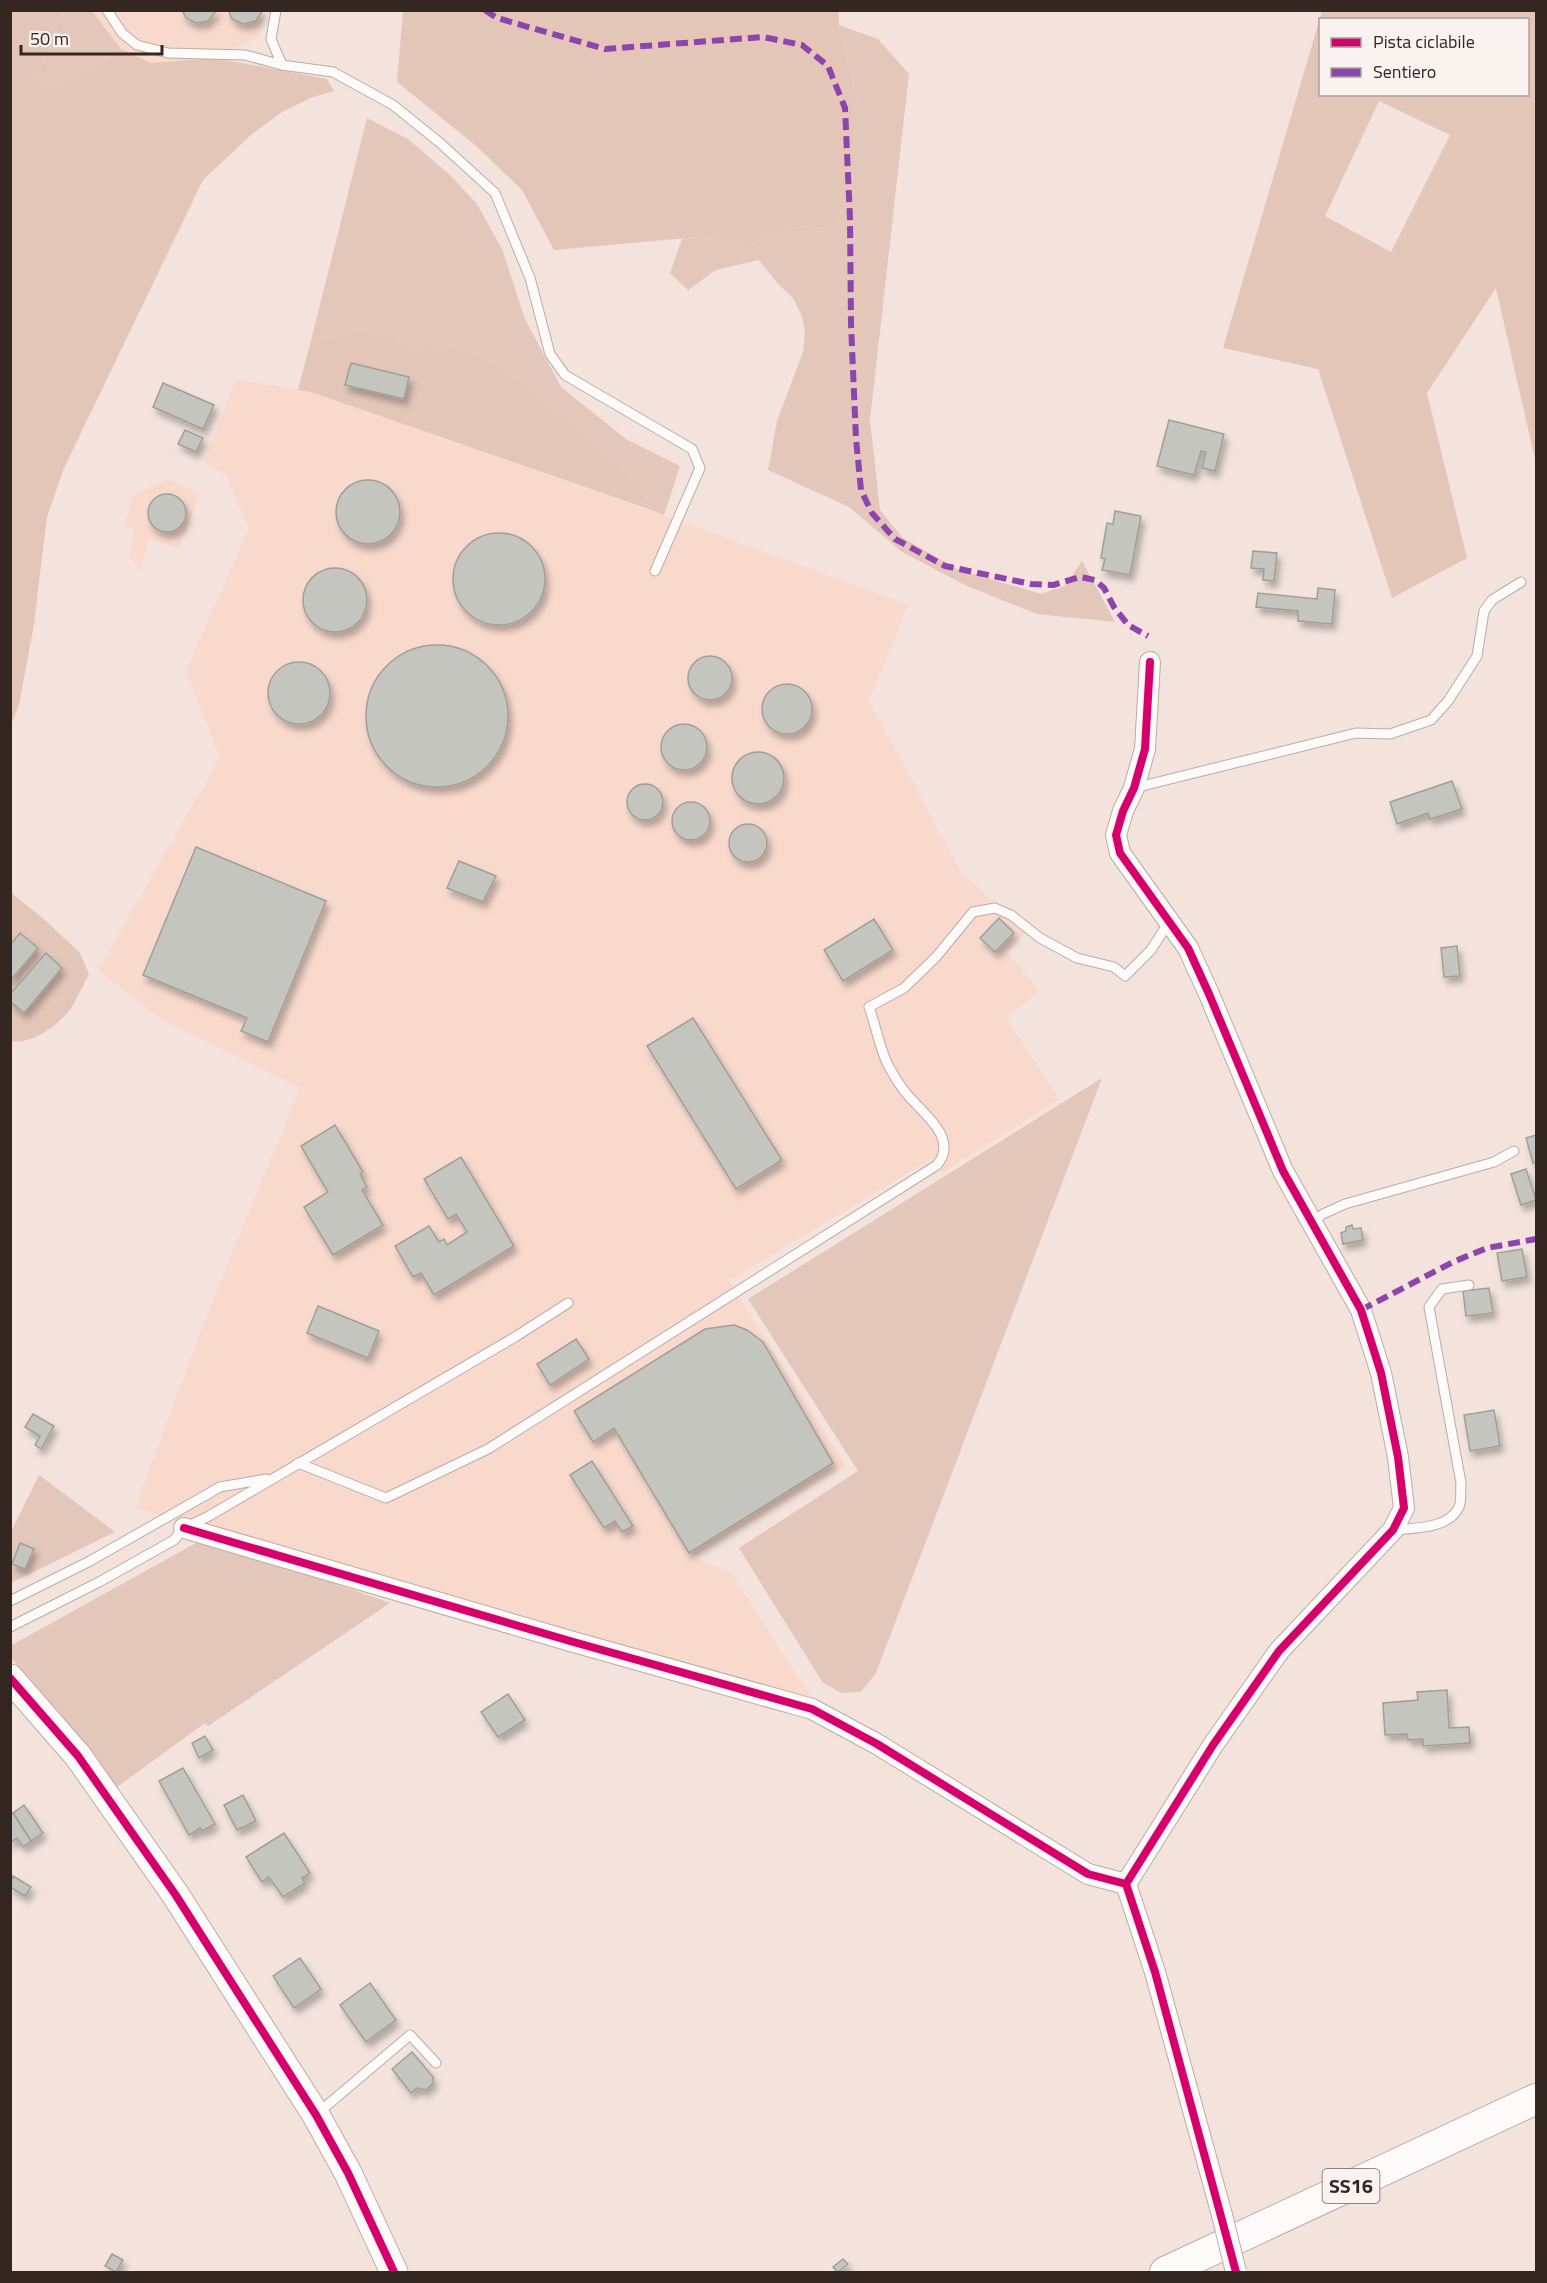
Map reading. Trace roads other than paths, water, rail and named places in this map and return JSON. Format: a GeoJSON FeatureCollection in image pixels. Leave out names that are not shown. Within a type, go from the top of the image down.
{"type":"FeatureCollection","features":[{"type":"Feature","properties":{"kind":"main road","name":"SS16"},"geometry":{"type":"LineString","coordinates":[[1165,2272],[1536,2099]]}},
{"type":"Feature","properties":{"kind":"street"},"geometry":{"type":"LineString","coordinates":[[1126,1884],[1213,1745],[1279,1651],[1393,1530],[1404,1508],[1398,1457],[1381,1373],[1361,1310],[1283,1171],[1188,948],[1120,854],[1116,835],[1123,811],[1134,788],[1145,749],[1150,662]]}},
{"type":"Feature","properties":{"kind":"street"},"geometry":{"type":"LineString","coordinates":[[184,1528],[812,1709],[877,1744],[1088,1874],[1126,1884]]}},
{"type":"Feature","properties":{"kind":"street"},"geometry":{"type":"LineString","coordinates":[[10,1678],[78,1756],[175,1894],[316,2115],[348,2173],[394,2272]]}},
{"type":"Feature","properties":{"kind":"street"},"geometry":{"type":"LineString","coordinates":[[1126,1884],[1155,1972],[1236,2272]]}},
{"type":"Feature","properties":{"kind":"lane"},"geometry":{"type":"LineString","coordinates":[[107,10],[122,33],[137,45],[168,53],[245,55],[282,65],[333,72],[393,105],[439,142],[495,193],[530,278],[550,354],[566,375],[692,449],[700,468],[655,571]]}},
{"type":"Feature","properties":{"kind":"lane"},"geometry":{"type":"LineString","coordinates":[[276,10],[271,39],[282,65]]}},
{"type":"Feature","properties":{"kind":"lane"},"geometry":{"type":"LineString","coordinates":[[1134,788],[1356,733],[1390,734],[1431,720],[1448,701],[1476,656],[1484,611],[1492,600],[1521,582]]}},
{"type":"Feature","properties":{"kind":"lane"},"geometry":{"type":"LineString","coordinates":[[298,1463],[386,1498],[488,1449],[937,1165],[944,1158],[944,1145],[940,1132],[905,1092],[888,1064],[869,1007],[904,988],[936,957],[973,912],[995,908],[1011,915],[1040,938],[1077,958],[1114,967],[1125,976],[1151,950],[1169,922]]}},
{"type":"Feature","properties":{"kind":"lane"},"geometry":{"type":"LineString","coordinates":[[1311,1223],[1323,1214],[1345,1204],[1494,1162],[1514,1151]]}},
{"type":"Feature","properties":{"kind":"lane"},"geometry":{"type":"LineString","coordinates":[[1393,1530],[1446,1521],[1459,1507],[1461,1483],[1429,1307],[1442,1289],[1469,1285]]}},
{"type":"Feature","properties":{"kind":"lane"},"geometry":{"type":"LineString","coordinates":[[10,1627],[101,1581],[174,1540],[184,1528],[515,1337],[568,1303]]}},
{"type":"Feature","properties":{"kind":"lane"},"geometry":{"type":"LineString","coordinates":[[10,1601],[90,1560],[220,1487],[273,1478]]}},
{"type":"Feature","properties":{"kind":"lane"},"geometry":{"type":"LineString","coordinates":[[316,2115],[410,2035],[436,2063]]}}]}
